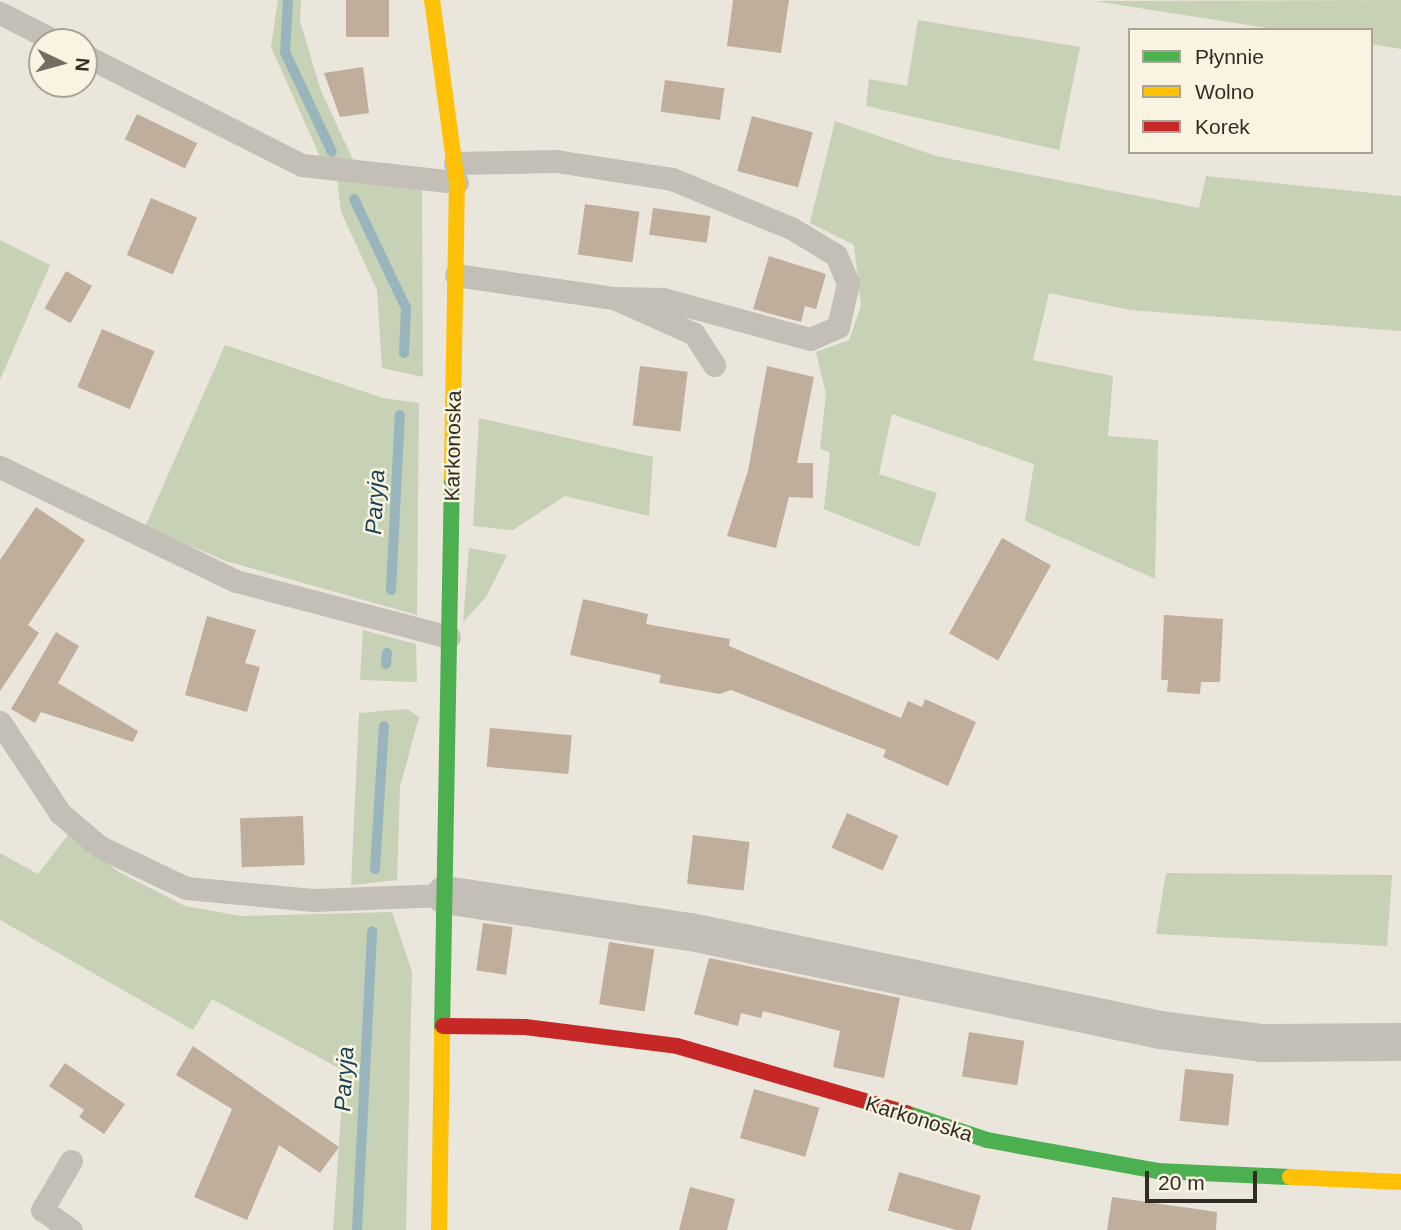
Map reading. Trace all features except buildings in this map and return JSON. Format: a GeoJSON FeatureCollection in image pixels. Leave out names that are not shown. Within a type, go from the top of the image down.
{"type":"FeatureCollection","features":[{"type":"Feature","properties":{"kind":"street","name":"Karkonoska"},"geometry":{"type":"LineString","coordinates":[[432,0],[456,173],[439,1230]]}},
{"type":"Feature","properties":{"kind":"street"},"geometry":{"type":"LineString","coordinates":[[445,895],[691,932],[1160,1030],[1261,1043],[1401,1042]]}},
{"type":"Feature","properties":{"kind":"street","name":"Karkonoska"},"geometry":{"type":"LineString","coordinates":[[443,1026],[525,1027],[677,1046],[758,1065],[987,1140],[1157,1171],[1401,1181]]}},
{"type":"Feature","properties":{"kind":"lane"},"geometry":{"type":"LineString","coordinates":[[0,13],[29,28]]}},
{"type":"Feature","properties":{"kind":"lane"},"geometry":{"type":"LineString","coordinates":[[98,62],[302,165],[456,173],[556,161],[672,178],[802,234],[836,255],[848,283],[838,327],[810,339],[663,299],[614,298],[456,275]]}},
{"type":"Feature","properties":{"kind":"lane"},"geometry":{"type":"LineString","coordinates":[[614,298],[694,334],[714,365]]}},
{"type":"Feature","properties":{"kind":"lane"},"geometry":{"type":"LineString","coordinates":[[0,467],[236,581],[449,637]]}},
{"type":"Feature","properties":{"kind":"lane"},"geometry":{"type":"LineString","coordinates":[[0,722],[60,813],[100,847],[186,887],[314,900],[445,895]]}},
{"type":"Feature","properties":{"kind":"lane"},"geometry":{"type":"LineString","coordinates":[[71,1161],[42,1210],[71,1230]]}},
{"type":"Feature","properties":{"kind":"green space"},"geometry":{"type":"Polygon","coordinates":[[[278,0],[301,0],[300,21],[321,91],[354,162],[322,161],[271,47],[278,0]]]}},
{"type":"Feature","properties":{"kind":"green space"},"geometry":{"type":"Polygon","coordinates":[[[1401,0],[1401,49],[1373,44],[1373,28],[1267,28],[1094,1],[1401,0]]]}},
{"type":"Feature","properties":{"kind":"green space"},"geometry":{"type":"Polygon","coordinates":[[[918,20],[1080,47],[1059,150],[866,106],[869,79],[907,86],[918,20]]]}},
{"type":"Feature","properties":{"kind":"green space"},"geometry":{"type":"Polygon","coordinates":[[[835,121],[936,156],[1199,208],[1206,176],[1401,196],[1401,331],[1130,310],[1049,293],[1033,360],[1113,376],[1108,436],[1158,440],[1155,579],[1025,521],[1034,464],[892,414],[879,474],[937,493],[919,547],[824,509],[830,453],[820,448],[826,394],[816,352],[849,340],[861,306],[854,245],[810,223],[835,121]]]}},
{"type":"Feature","properties":{"kind":"green space"},"geometry":{"type":"Polygon","coordinates":[[[337,179],[422,190],[423,377],[382,368],[377,290],[341,212],[337,179]]]}},
{"type":"Feature","properties":{"kind":"green space"},"geometry":{"type":"Polygon","coordinates":[[[0,240],[50,265],[0,380],[0,240]]]}},
{"type":"Feature","properties":{"kind":"green space"},"geometry":{"type":"Polygon","coordinates":[[[225,345],[383,398],[419,403],[417,615],[226,561],[145,527],[225,345]]]}},
{"type":"Feature","properties":{"kind":"green space"},"geometry":{"type":"Polygon","coordinates":[[[479,418],[653,457],[649,516],[565,496],[513,530],[473,526],[479,418]]]}},
{"type":"Feature","properties":{"kind":"green space"},"geometry":{"type":"Polygon","coordinates":[[[469,548],[507,555],[486,597],[463,622],[469,548]]]}},
{"type":"Feature","properties":{"kind":"green space"},"geometry":{"type":"Polygon","coordinates":[[[363,630],[416,644],[417,682],[360,680],[363,630]]]}},
{"type":"Feature","properties":{"kind":"green space"},"geometry":{"type":"Polygon","coordinates":[[[407,709],[419,717],[400,787],[397,880],[351,885],[359,713],[407,709]]]}},
{"type":"Feature","properties":{"kind":"green space"},"geometry":{"type":"Polygon","coordinates":[[[68,835],[119,872],[185,906],[241,916],[392,912],[412,972],[406,1230],[333,1230],[344,1071],[212,999],[193,1030],[0,920],[0,853],[38,874],[68,835]]]}},
{"type":"Feature","properties":{"kind":"green space"},"geometry":{"type":"Polygon","coordinates":[[[1166,873],[1392,875],[1387,946],[1156,934],[1166,873]]]}},
{"type":"Feature","properties":{"kind":"waterway","name":"Paryja"},"geometry":{"type":"LineString","coordinates":[[288,0],[285,52],[332,152]]}},
{"type":"Feature","properties":{"kind":"waterway","name":"Paryja"},"geometry":{"type":"LineString","coordinates":[[354,199],[406,308],[404,353]]}},
{"type":"Feature","properties":{"kind":"waterway","name":"Paryja"},"geometry":{"type":"LineString","coordinates":[[391,590],[400,415]]}},
{"type":"Feature","properties":{"kind":"waterway","name":"Paryja"},"geometry":{"type":"LineString","coordinates":[[386,664],[387,653]]}},
{"type":"Feature","properties":{"kind":"waterway","name":"Paryja"},"geometry":{"type":"LineString","coordinates":[[375,869],[384,726]]}},
{"type":"Feature","properties":{"kind":"waterway","name":"Paryja"},"geometry":{"type":"LineString","coordinates":[[357,1230],[372,931]]}},
{"type":"Feature","properties":{"kind":"traffic: fast"},"geometry":{"type":"LineString","coordinates":[[442,1031],[452,477]]}},
{"type":"Feature","properties":{"kind":"traffic: fast"},"geometry":{"type":"LineString","coordinates":[[906,1113],[987,1140],[1157,1171],[1290,1177]]}},
{"type":"Feature","properties":{"kind":"traffic: slow"},"geometry":{"type":"LineString","coordinates":[[432,0],[457,182],[452,477]]}},
{"type":"Feature","properties":{"kind":"traffic: slow"},"geometry":{"type":"LineString","coordinates":[[439,1230],[442,1031]]}},
{"type":"Feature","properties":{"kind":"traffic: slow"},"geometry":{"type":"LineString","coordinates":[[1290,1177],[1401,1182]]}},
{"type":"Feature","properties":{"kind":"traffic: jam"},"geometry":{"type":"LineString","coordinates":[[443,1026],[525,1027],[677,1046],[906,1113]]}}]}
